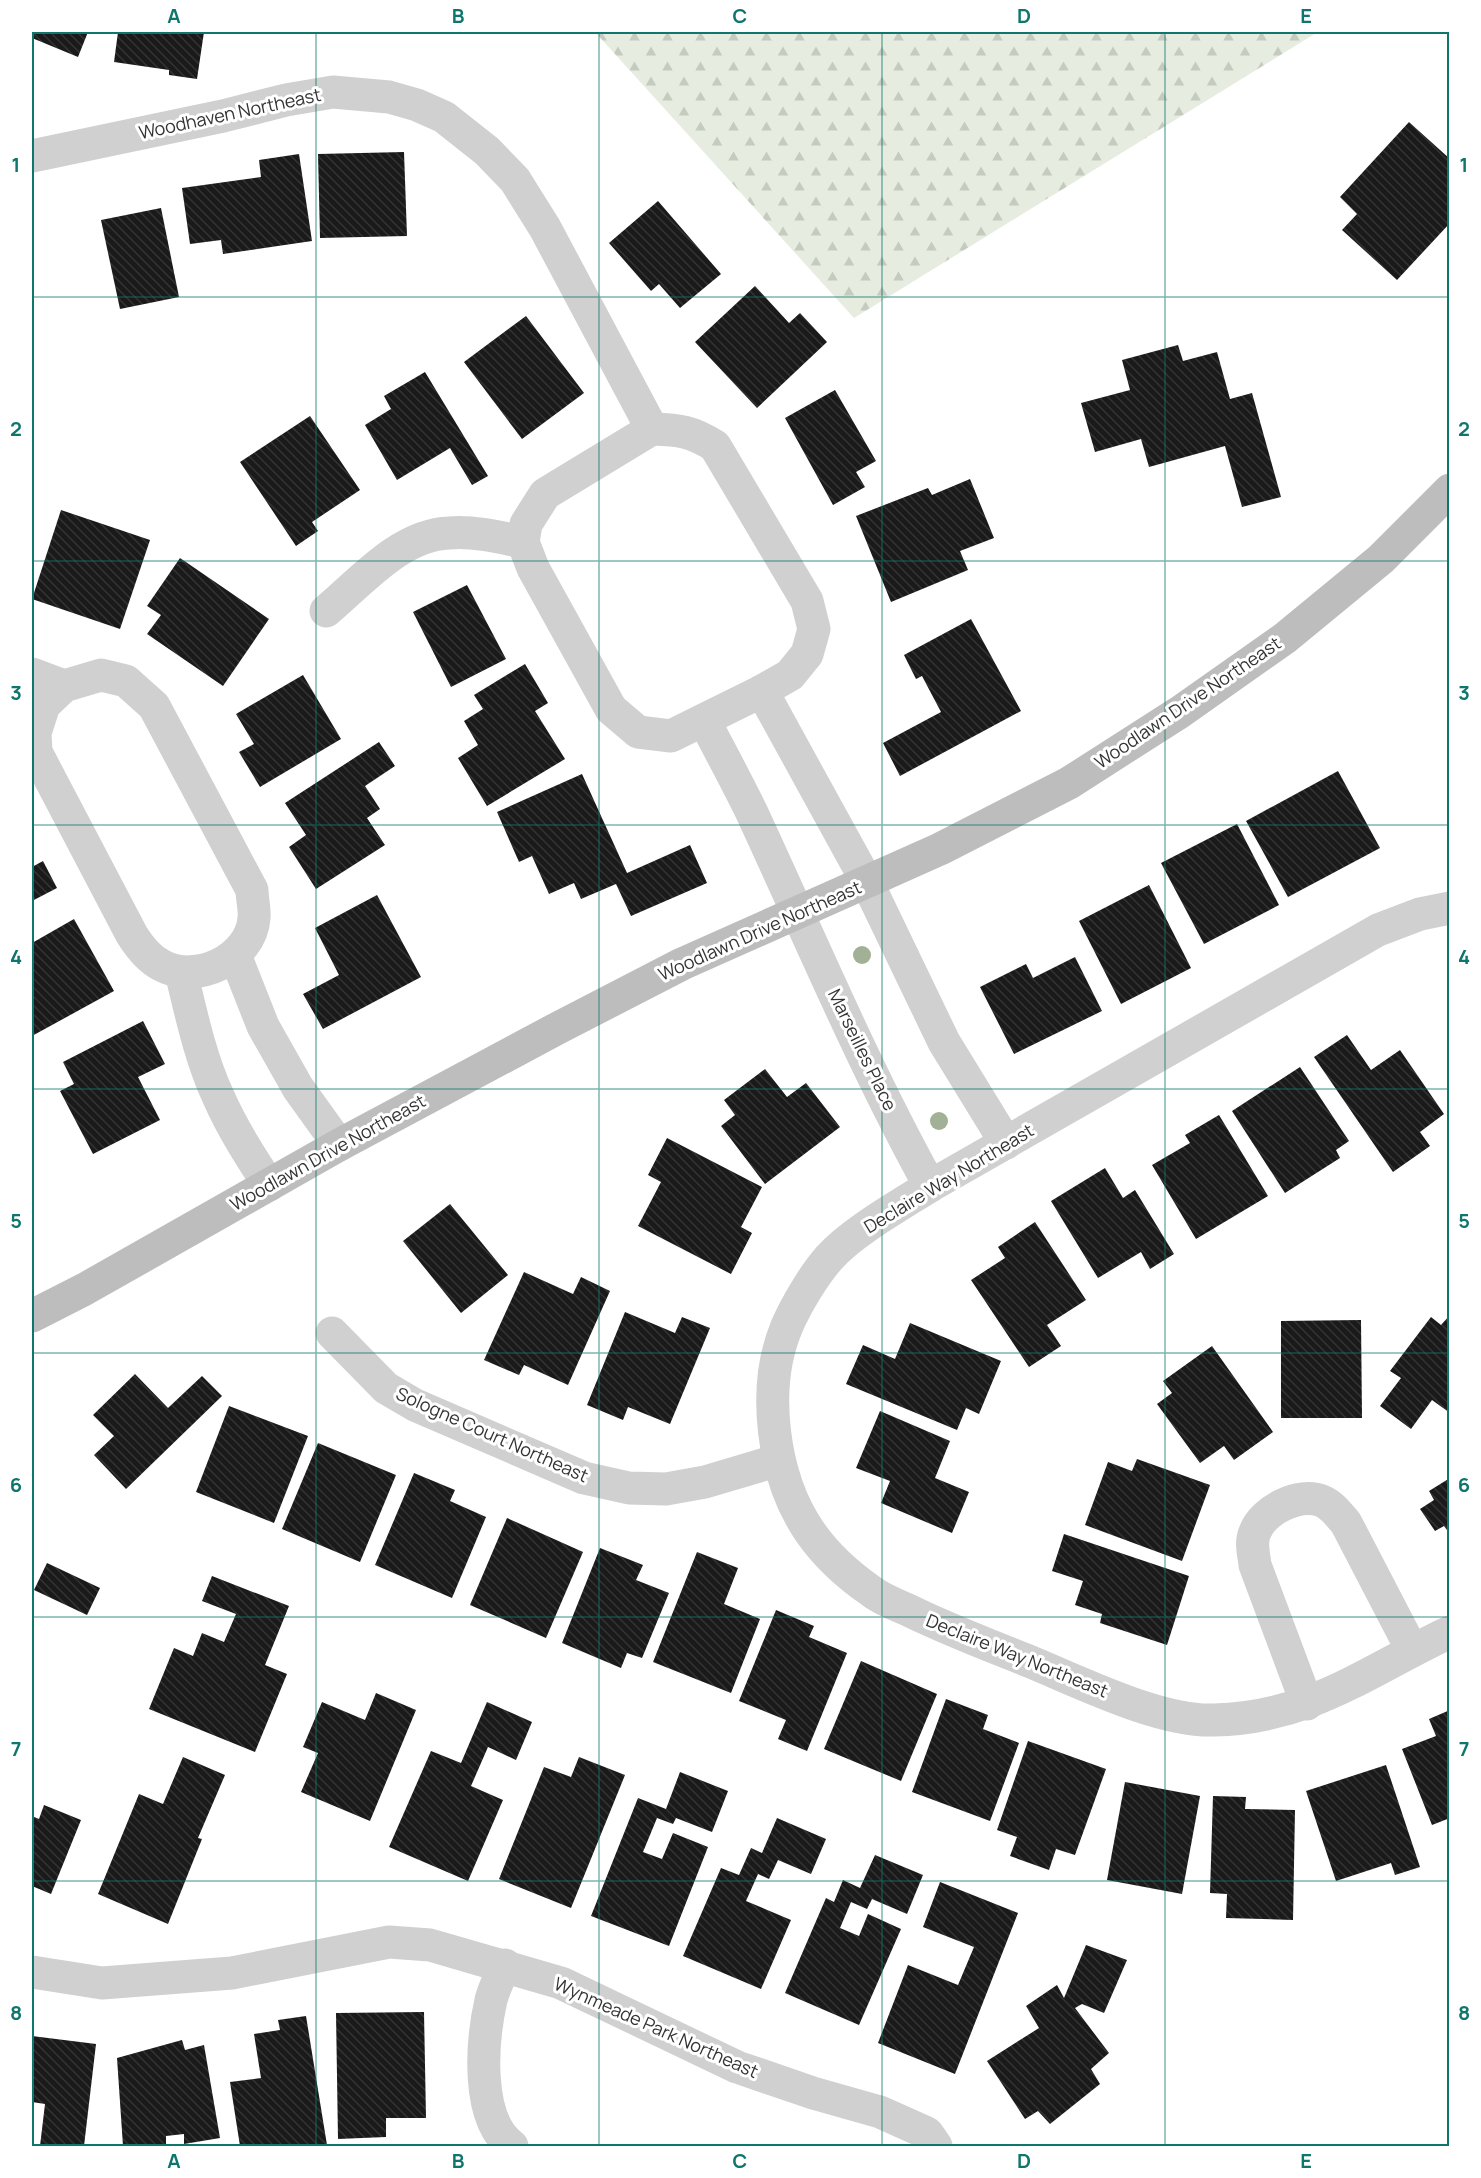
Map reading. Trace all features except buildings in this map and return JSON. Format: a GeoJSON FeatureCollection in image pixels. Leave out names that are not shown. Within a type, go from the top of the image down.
{"type":"FeatureCollection","features":[{"type":"Feature","properties":{"kind":"street","name":"Woodhaven Northeast"},"geometry":{"type":"LineString","coordinates":[[32,156],[212,119],[286,100],[333,92],[389,97],[417,105],[444,117],[487,151],[515,180],[545,228],[652,429]]}},
{"type":"Feature","properties":{"kind":"street"},"geometry":{"type":"LineString","coordinates":[[652,429],[695,434],[715,446],[807,601],[814,629],[807,654],[790,675],[671,736],[638,732],[611,709],[532,568],[523,542],[526,524],[546,494],[652,429]]}},
{"type":"Feature","properties":{"kind":"street","name":"Woodlawn Drive Northeast"},"geometry":{"type":"LineString","coordinates":[[32,1316],[85,1289],[339,1145],[682,964],[940,849],[1069,783],[1180,712],[1285,638],[1381,560],[1449,490]]}},
{"type":"Feature","properties":{"kind":"street"},"geometry":{"type":"LineString","coordinates":[[326,611],[392,555],[419,539],[448,533],[482,534],[523,542]]}},
{"type":"Feature","properties":{"kind":"street"},"geometry":{"type":"LineString","coordinates":[[32,674],[64,686]]}},
{"type":"Feature","properties":{"kind":"street"},"geometry":{"type":"LineString","coordinates":[[101,675],[126,681],[154,706],[252,890],[254,919],[249,936],[235,955],[208,970],[180,972],[161,965],[141,948],[132,935],[36,752],[35,733],[44,705],[64,686],[101,675]]}},
{"type":"Feature","properties":{"kind":"street"},"geometry":{"type":"LineString","coordinates":[[762,691],[867,882],[944,1042],[1006,1143]]}},
{"type":"Feature","properties":{"kind":"street"},"geometry":{"type":"LineString","coordinates":[[704,720],[751,811],[798,913]]}},
{"type":"Feature","properties":{"kind":"street","name":"Declaire Way Northeast"},"geometry":{"type":"LineString","coordinates":[[1449,908],[1420,914],[1378,930],[930,1186],[862,1231],[830,1258],[808,1289],[787,1326],[776,1364],[772,1408],[779,1460],[792,1497],[809,1531],[836,1562],[873,1593],[922,1618],[1122,1699],[1167,1714],[1211,1721],[1265,1716],[1307,1704],[1358,1681],[1449,1632]]}},
{"type":"Feature","properties":{"kind":"street","name":"Marseilles Place"},"geometry":{"type":"LineString","coordinates":[[798,913],[885,1099],[930,1186]]}},
{"type":"Feature","properties":{"kind":"street"},"geometry":{"type":"LineString","coordinates":[[235,955],[263,1026],[298,1088],[339,1145]]}},
{"type":"Feature","properties":{"kind":"street"},"geometry":{"type":"LineString","coordinates":[[180,972],[194,1029],[217,1095],[240,1142],[268,1185]]}},
{"type":"Feature","properties":{"kind":"street","name":"Sologne Court Northeast"},"geometry":{"type":"LineString","coordinates":[[332,1333],[386,1388],[415,1405],[584,1478],[629,1488],[666,1489],[705,1482],[779,1460]]}},
{"type":"Feature","properties":{"kind":"street"},"geometry":{"type":"LineString","coordinates":[[1307,1704],[1255,1565],[1252,1543],[1255,1530],[1268,1513],[1298,1499],[1312,1498],[1325,1502],[1334,1509],[1346,1523],[1412,1650]]}},
{"type":"Feature","properties":{"kind":"street","name":"Wynmeade Park Northeast"},"geometry":{"type":"LineString","coordinates":[[32,1972],[102,1983],[232,1973],[389,1942],[430,1945],[561,1983],[736,2067],[813,2093],[880,2112],[927,2133],[936,2146]]}},
{"type":"Feature","properties":{"kind":"street"},"geometry":{"type":"LineString","coordinates":[[505,1965],[492,1997],[485,2032],[484,2074],[489,2113],[503,2140],[512,2146]]}},
{"type":"Feature","properties":{"kind":"green space"},"geometry":{"type":"Polygon","coordinates":[[[595,32],[1316,32],[1316,33],[854,318],[595,32]]]}}]}
